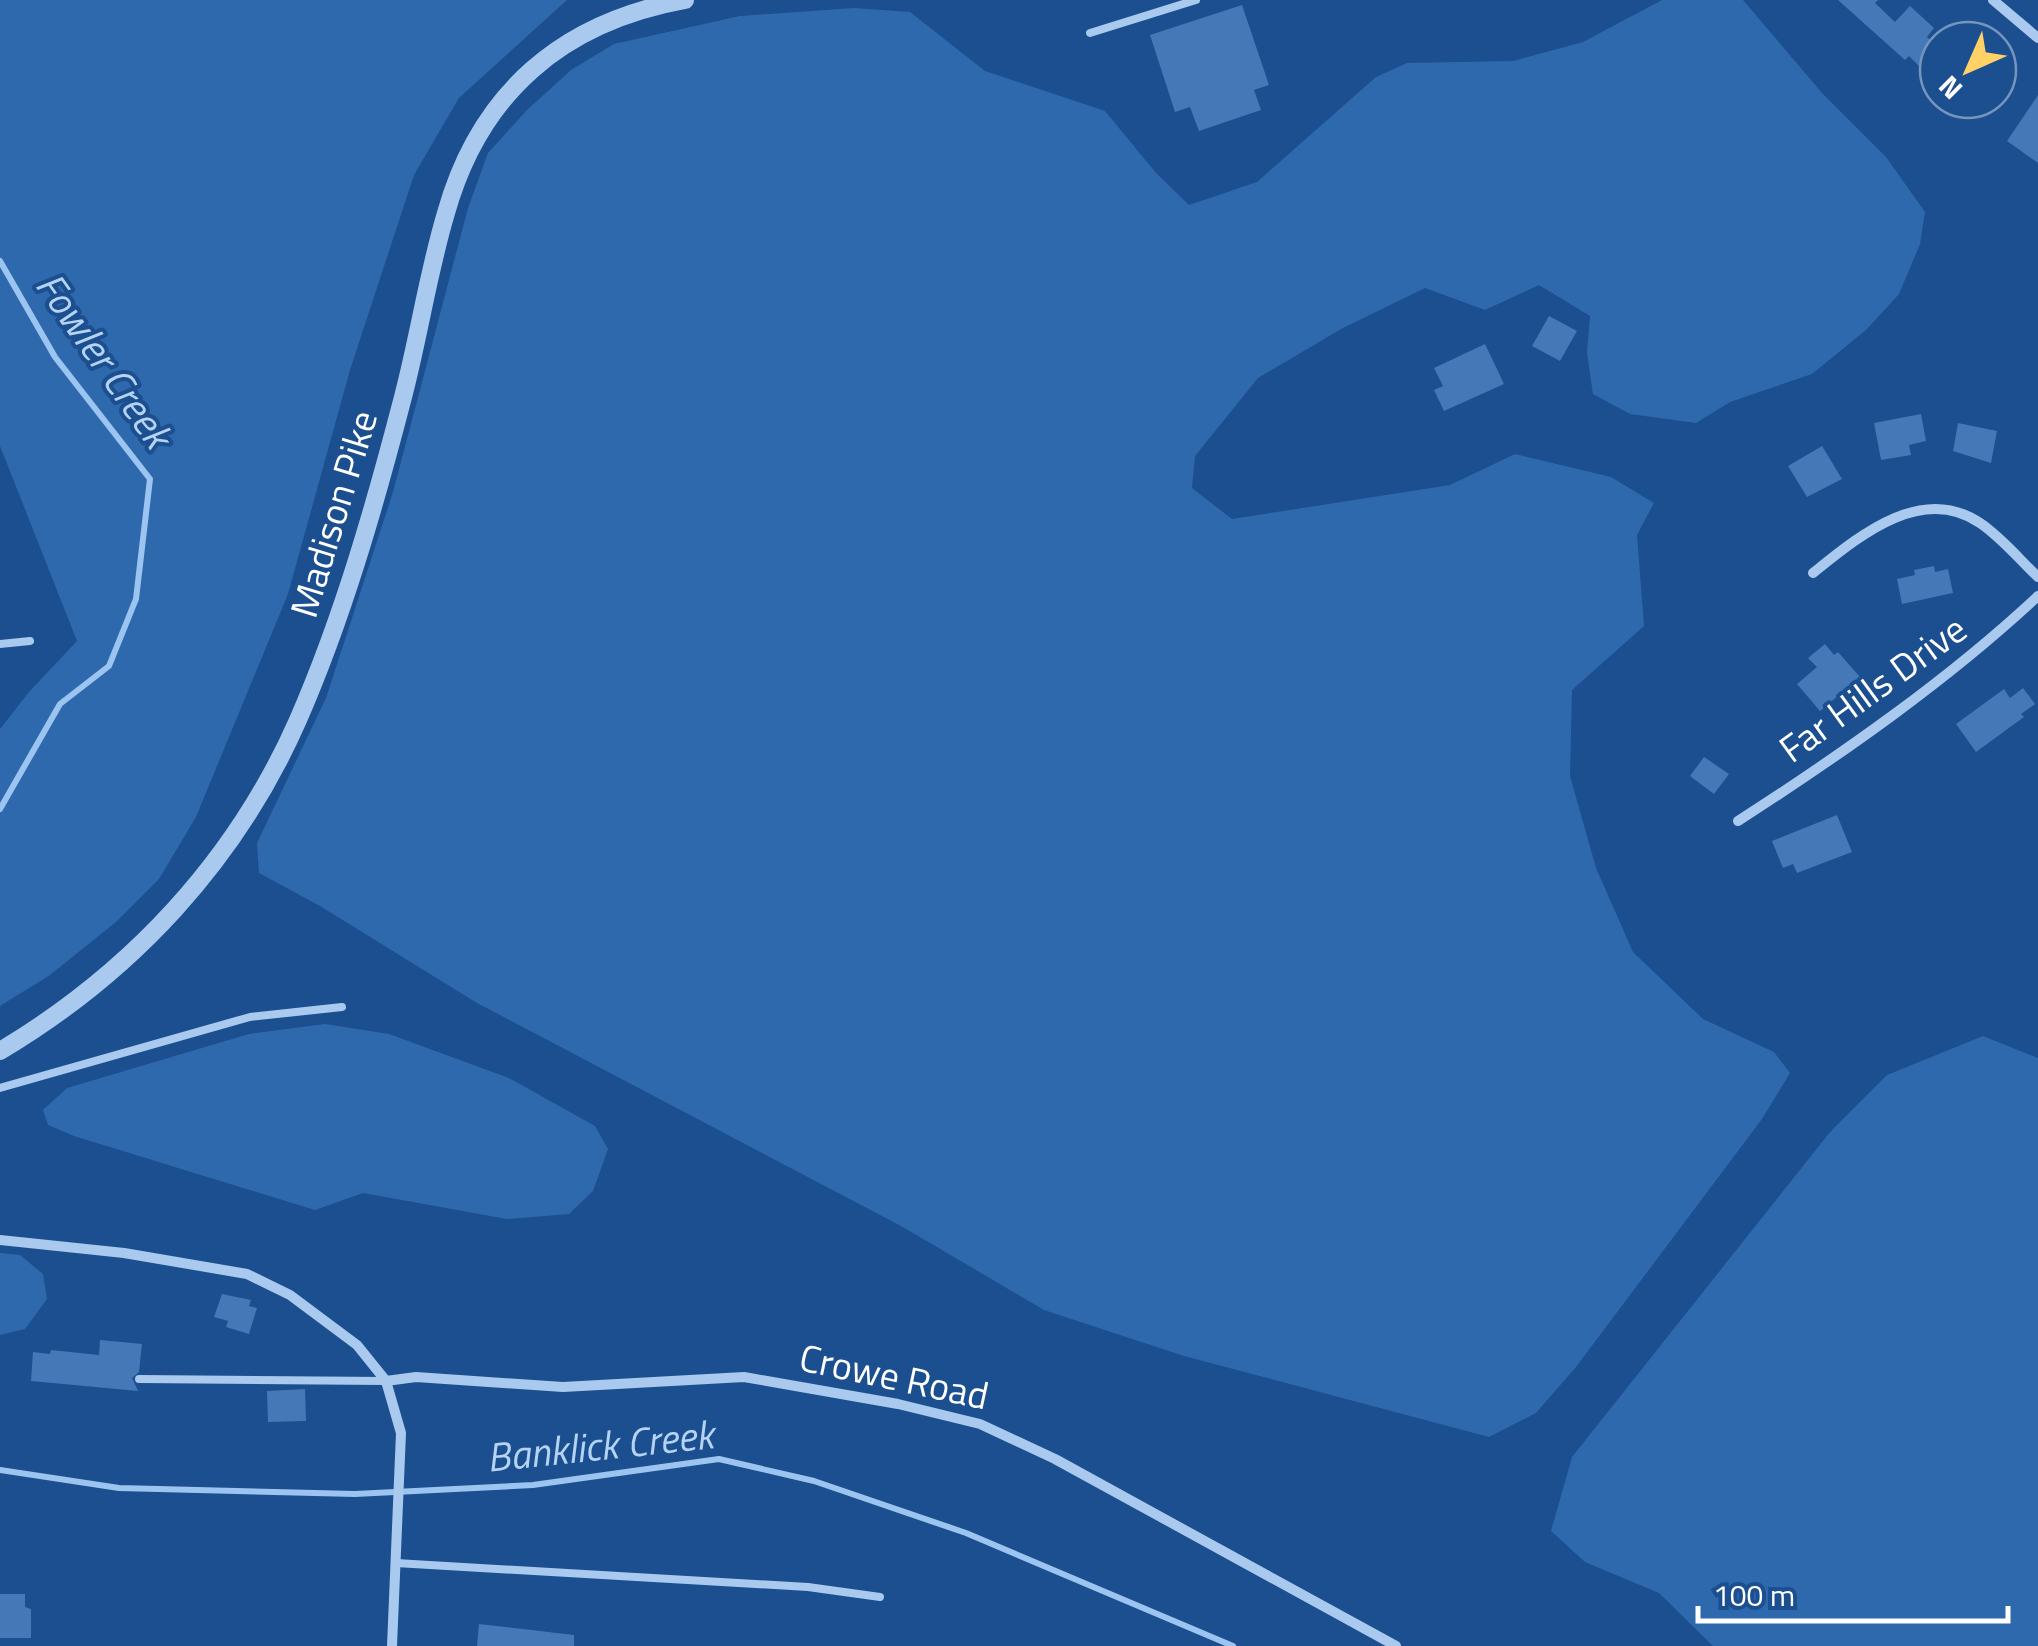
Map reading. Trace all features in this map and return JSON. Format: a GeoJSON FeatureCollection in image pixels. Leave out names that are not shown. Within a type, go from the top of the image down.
{"type":"FeatureCollection","features":[{"type":"Feature","properties":{"kind":"street","name":"Madison Pike"},"geometry":{"type":"LineString","coordinates":[[0,1052],[90,990],[134,952],[198,886],[265,787],[298,721],[332,631],[384,469],[446,213],[483,127],[511,90],[564,43],[622,17],[685,0]]}},
{"type":"Feature","properties":{"kind":"street"},"geometry":{"type":"LineString","coordinates":[[1992,0],[2038,38]]}},
{"type":"Feature","properties":{"kind":"street"},"geometry":{"type":"LineString","coordinates":[[1812,573],[1879,525],[1934,508],[1982,524],[2038,577]]}},
{"type":"Feature","properties":{"kind":"street","name":"Far Hills Drive"},"geometry":{"type":"LineString","coordinates":[[1738,821],[1820,768],[1996,635],[2038,596]]}},
{"type":"Feature","properties":{"kind":"street"},"geometry":{"type":"LineString","coordinates":[[0,1240],[140,1256],[247,1274],[319,1314],[357,1345],[386,1381],[400,1433],[392,1646]]}},
{"type":"Feature","properties":{"kind":"street","name":"Crowe Road"},"geometry":{"type":"LineString","coordinates":[[386,1381],[416,1378],[563,1387],[744,1378],[898,1404],[980,1424],[1054,1459],[1396,1646]]}},
{"type":"Feature","properties":{"kind":"lane"},"geometry":{"type":"LineString","coordinates":[[1090,33],[1196,0]]}},
{"type":"Feature","properties":{"kind":"lane"},"geometry":{"type":"LineString","coordinates":[[0,644],[30,641]]}},
{"type":"Feature","properties":{"kind":"lane"},"geometry":{"type":"LineString","coordinates":[[0,1088],[250,1016],[342,1006]]}},
{"type":"Feature","properties":{"kind":"lane"},"geometry":{"type":"LineString","coordinates":[[139,1379],[386,1381]]}},
{"type":"Feature","properties":{"kind":"lane"},"geometry":{"type":"LineString","coordinates":[[396,1563],[808,1587],[880,1598]]}},
{"type":"Feature","properties":{"kind":"shaded area"},"geometry":{"type":"Polygon","coordinates":[[[0,0],[567,0],[459,98],[414,175],[350,370],[288,594],[196,817],[159,879],[116,922],[50,975],[0,1006],[0,729],[77,641],[0,446],[0,0]]]}},
{"type":"Feature","properties":{"kind":"shaded area"},"geometry":{"type":"Polygon","coordinates":[[[1662,0],[1743,0],[1822,93],[1886,157],[1925,212],[1920,244],[1899,294],[1866,330],[1812,374],[1730,402],[1696,423],[1630,414],[1593,394],[1587,353],[1590,316],[1539,285],[1485,310],[1425,288],[1341,329],[1258,378],[1195,456],[1192,488],[1232,519],[1450,485],[1515,454],[1611,477],[1654,503],[1637,535],[1644,626],[1572,690],[1570,776],[1596,868],[1633,952],[1703,1019],[1774,1052],[1790,1073],[1762,1119],[1576,1367],[1536,1413],[1489,1437],[1184,1356],[1044,1310],[901,1226],[477,1003],[259,873],[257,843],[326,698],[393,492],[468,208],[488,153],[571,70],[614,44],[740,16],[854,8],[910,12],[985,71],[1105,111],[1156,173],[1189,205],[1257,182],[1376,77],[1407,63],[1513,61],[1583,42],[1662,0]]]}},
{"type":"Feature","properties":{"kind":"shaded area"},"geometry":{"type":"Polygon","coordinates":[[[325,1024],[389,1034],[509,1078],[595,1126],[608,1149],[593,1191],[569,1214],[507,1219],[363,1193],[315,1210],[48,1125],[43,1110],[67,1088],[249,1034],[325,1024]]]}},
{"type":"Feature","properties":{"kind":"shaded area"},"geometry":{"type":"Polygon","coordinates":[[[1983,1036],[2038,1058],[2038,1646],[1713,1646],[1659,1593],[1585,1562],[1551,1531],[1572,1457],[1830,1132],[1887,1075],[1983,1036]]]}},
{"type":"Feature","properties":{"kind":"shaded area"},"geometry":{"type":"Polygon","coordinates":[[[0,1253],[20,1255],[43,1274],[47,1299],[25,1329],[0,1335],[0,1253]]]}},
{"type":"Feature","properties":{"kind":"building"},"geometry":{"type":"Polygon","coordinates":[[[1838,0],[1878,0],[1875,3],[1895,22],[1910,6],[1925,20],[1918,20],[1918,65],[1909,56],[1905,60],[1838,0]]]}},
{"type":"Feature","properties":{"kind":"building"},"geometry":{"type":"Polygon","coordinates":[[[1242,5],[1269,85],[1254,90],[1261,110],[1199,131],[1190,107],[1175,112],[1150,35],[1242,5]]]}},
{"type":"Feature","properties":{"kind":"building"},"geometry":{"type":"Polygon","coordinates":[[[2038,95],[2038,163],[2007,141],[2038,95]]]}},
{"type":"Feature","properties":{"kind":"building"},"geometry":{"type":"Polygon","coordinates":[[[1549,316],[1577,331],[1560,361],[1532,346],[1549,316]]]}},
{"type":"Feature","properties":{"kind":"building"},"geometry":{"type":"Polygon","coordinates":[[[1485,344],[1504,384],[1444,411],[1434,390],[1443,386],[1434,368],[1485,344]]]}},
{"type":"Feature","properties":{"kind":"building"},"geometry":{"type":"Polygon","coordinates":[[[1921,414],[1926,441],[1909,445],[1911,455],[1881,460],[1874,423],[1921,414]]]}},
{"type":"Feature","properties":{"kind":"building"},"geometry":{"type":"Polygon","coordinates":[[[1958,423],[1997,431],[1991,463],[1953,451],[1958,423]]]}},
{"type":"Feature","properties":{"kind":"building"},"geometry":{"type":"Polygon","coordinates":[[[1822,446],[1842,479],[1807,497],[1788,466],[1822,446]]]}},
{"type":"Feature","properties":{"kind":"building"},"geometry":{"type":"Polygon","coordinates":[[[1934,566],[1935,572],[1948,569],[1953,593],[1902,604],[1897,579],[1934,566]]]}},
{"type":"Feature","properties":{"kind":"building"},"geometry":{"type":"Polygon","coordinates":[[[1825,644],[1834,655],[1838,652],[1860,677],[1820,711],[1797,684],[1817,667],[1808,658],[1825,644]]]}},
{"type":"Feature","properties":{"kind":"building"},"geometry":{"type":"Polygon","coordinates":[[[2023,688],[2035,704],[2021,714],[2024,717],[1976,752],[1956,724],[2004,689],[2010,698],[2023,688]]]}},
{"type":"Feature","properties":{"kind":"building"},"geometry":{"type":"Polygon","coordinates":[[[1704,757],[1729,774],[1714,794],[1690,776],[1704,757]]]}},
{"type":"Feature","properties":{"kind":"building"},"geometry":{"type":"Polygon","coordinates":[[[1837,815],[1852,852],[1797,873],[1793,864],[1783,868],[1772,841],[1837,815]]]}},
{"type":"Feature","properties":{"kind":"building"},"geometry":{"type":"Polygon","coordinates":[[[222,1294],[251,1300],[249,1306],[257,1308],[249,1334],[226,1327],[228,1321],[214,1317],[222,1294]]]}},
{"type":"Feature","properties":{"kind":"building"},"geometry":{"type":"Polygon","coordinates":[[[100,1340],[142,1344],[139,1372],[132,1378],[138,1391],[31,1381],[33,1352],[99,1355],[100,1340]]]}},
{"type":"Feature","properties":{"kind":"building"},"geometry":{"type":"Polygon","coordinates":[[[305,1389],[306,1421],[268,1422],[267,1391],[305,1389]]]}},
{"type":"Feature","properties":{"kind":"building"},"geometry":{"type":"Polygon","coordinates":[[[0,1594],[25,1594],[25,1607],[31,1609],[31,1638],[0,1638],[0,1594]]]}},
{"type":"Feature","properties":{"kind":"building"},"geometry":{"type":"Polygon","coordinates":[[[479,1624],[574,1635],[574,1646],[477,1646],[479,1624]]]}},
{"type":"Feature","properties":{"kind":"waterway","name":"Fowler Creek"},"geometry":{"type":"LineString","coordinates":[[0,261],[55,357],[150,479],[136,599],[109,666],[60,704],[0,809]]}},
{"type":"Feature","properties":{"kind":"waterway","name":"Banklick Creek"},"geometry":{"type":"LineString","coordinates":[[0,1470],[119,1488],[355,1494],[533,1485],[719,1459],[814,1481],[966,1533],[1233,1646]]}}]}
